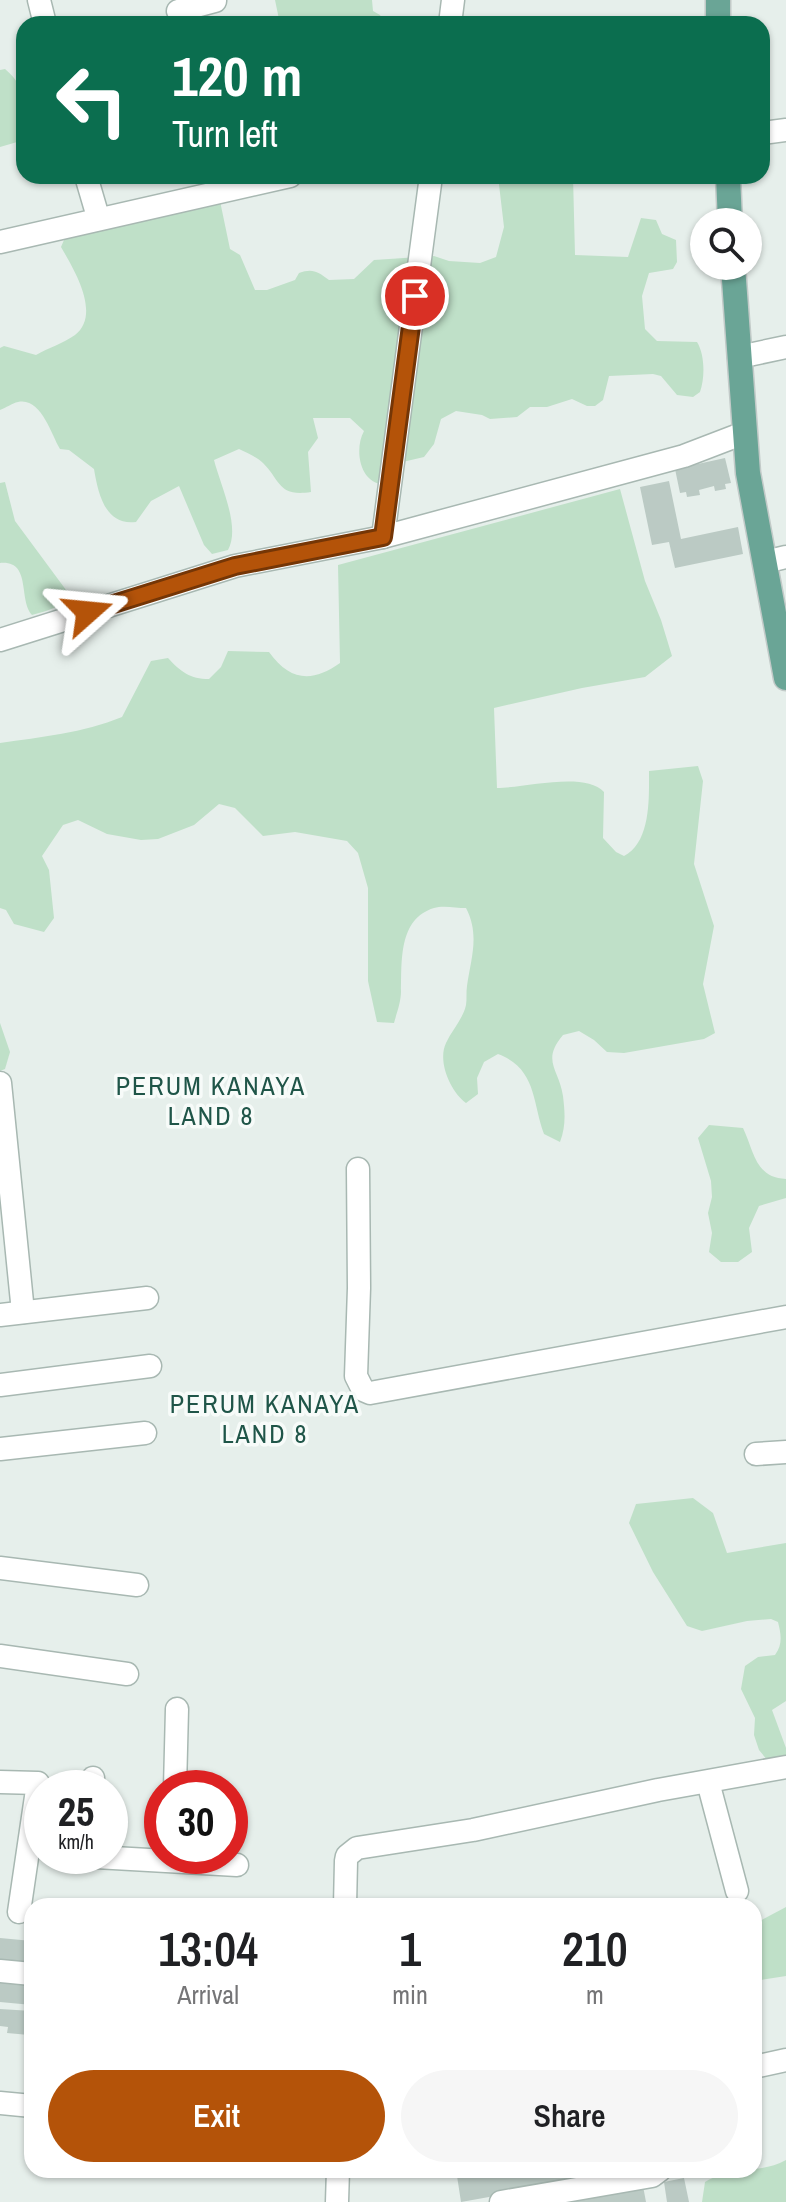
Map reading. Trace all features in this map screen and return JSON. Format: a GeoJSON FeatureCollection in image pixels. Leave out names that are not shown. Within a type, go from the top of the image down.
{"type":"FeatureCollection","features":[{"type":"Feature","properties":{"kind":"main road"},"geometry":{"type":"LineString","coordinates":[[728,184],[729,208]]}},
{"type":"Feature","properties":{"kind":"main road"},"geometry":{"type":"LineString","coordinates":[[734,280],[748,473],[775,559],[786,678]]}},
{"type":"Feature","properties":{"kind":"street"},"geometry":{"type":"LineString","coordinates":[[178,12],[215,1]]}},
{"type":"Feature","properties":{"kind":"street"},"geometry":{"type":"LineString","coordinates":[[88,184],[98,217]]}},
{"type":"Feature","properties":{"kind":"street"},"geometry":{"type":"LineString","coordinates":[[0,242],[98,217],[253,184]]}},
{"type":"Feature","properties":{"kind":"street"},"geometry":{"type":"LineString","coordinates":[[383,537],[430,184]]}},
{"type":"Feature","properties":{"kind":"street"},"geometry":{"type":"LineString","coordinates":[[739,357],[786,347]]}},
{"type":"Feature","properties":{"kind":"street"},"geometry":{"type":"LineString","coordinates":[[0,640],[235,566],[383,537],[684,456],[744,433]]}},
{"type":"Feature","properties":{"kind":"street"},"geometry":{"type":"LineString","coordinates":[[0,1083],[23,1312]]}},
{"type":"Feature","properties":{"kind":"street"},"geometry":{"type":"LineString","coordinates":[[358,1169],[356,1376],[363,1390],[370,1393],[786,1317]]}},
{"type":"Feature","properties":{"kind":"street"},"geometry":{"type":"LineString","coordinates":[[0,1315],[147,1298]]}},
{"type":"Feature","properties":{"kind":"street"},"geometry":{"type":"LineString","coordinates":[[0,1385],[150,1366]]}},
{"type":"Feature","properties":{"kind":"street"},"geometry":{"type":"LineString","coordinates":[[0,1449],[145,1433]]}},
{"type":"Feature","properties":{"kind":"street"},"geometry":{"type":"LineString","coordinates":[[756,1454],[786,1452]]}},
{"type":"Feature","properties":{"kind":"street"},"geometry":{"type":"LineString","coordinates":[[0,1568],[137,1585]]}},
{"type":"Feature","properties":{"kind":"street"},"geometry":{"type":"LineString","coordinates":[[0,1656],[127,1674]]}},
{"type":"Feature","properties":{"kind":"street"},"geometry":{"type":"LineString","coordinates":[[175,1770],[177,1709]]}},
{"type":"Feature","properties":{"kind":"street"},"geometry":{"type":"LineString","coordinates":[[345,1898],[347,1856],[357,1848],[473,1830],[786,1767]]}},
{"type":"Feature","properties":{"kind":"street"},"geometry":{"type":"LineString","coordinates":[[0,1782],[24,1783]]}},
{"type":"Feature","properties":{"kind":"street"},"geometry":{"type":"LineString","coordinates":[[708,1782],[737,1891]]}},
{"type":"Feature","properties":{"kind":"street"},"geometry":{"type":"LineString","coordinates":[[17,1912],[28,1874]]}},
{"type":"Feature","properties":{"kind":"street"},"geometry":{"type":"LineString","coordinates":[[0,1971],[24,1973]]}},
{"type":"Feature","properties":{"kind":"street"},"geometry":{"type":"LineString","coordinates":[[762,2065],[786,2060]]}},
{"type":"Feature","properties":{"kind":"street"},"geometry":{"type":"LineString","coordinates":[[0,2103],[24,2105]]}},
{"type":"Feature","properties":{"kind":"street"},"geometry":{"type":"LineString","coordinates":[[337,2202],[338,2178]]}},
{"type":"Feature","properties":{"kind":"street"},"geometry":{"type":"LineString","coordinates":[[501,2202],[640,2178]]}},
{"type":"Feature","properties":{"kind":"green space"},"geometry":{"type":"Polygon","coordinates":[[[275,0],[372,0],[373,11],[381,16],[278,16],[275,0]]]}},
{"type":"Feature","properties":{"kind":"green space"},"geometry":{"type":"Polygon","coordinates":[[[5,69],[16,81],[16,142],[0,147],[0,70],[5,69]]]}},
{"type":"Feature","properties":{"kind":"green space"},"geometry":{"type":"Polygon","coordinates":[[[499,184],[573,184],[575,255],[628,257],[641,218],[656,220],[662,234],[676,240],[677,262],[673,269],[649,273],[642,296],[645,329],[657,341],[697,342],[703,367],[700,392],[693,397],[677,395],[661,376],[653,374],[609,376],[603,400],[595,406],[572,399],[547,407],[530,407],[517,417],[490,419],[456,411],[441,419],[434,444],[424,457],[381,467],[380,484],[367,476],[360,462],[364,431],[350,418],[313,418],[318,438],[308,452],[311,492],[286,490],[261,461],[239,449],[214,460],[232,530],[228,550],[212,554],[204,545],[179,486],[151,501],[136,522],[117,519],[105,506],[94,469],[69,450],[60,449],[49,426],[33,405],[16,403],[0,410],[0,348],[4,346],[36,355],[71,338],[83,326],[86,303],[83,291],[61,247],[70,236],[220,201],[230,249],[240,255],[255,290],[267,290],[295,280],[299,273],[308,271],[329,280],[354,279],[374,260],[434,256],[449,261],[480,263],[496,257],[504,227],[499,184]]]}},
{"type":"Feature","properties":{"kind":"green space"},"geometry":{"type":"Polygon","coordinates":[[[5,482],[15,521],[69,594],[58,606],[32,615],[17,568],[0,563],[0,483],[5,482]]]}},
{"type":"Feature","properties":{"kind":"green space"},"geometry":{"type":"Polygon","coordinates":[[[620,489],[645,581],[672,656],[645,677],[494,708],[497,788],[554,782],[595,786],[604,792],[603,838],[624,856],[633,849],[644,830],[649,771],[698,766],[703,781],[694,864],[714,926],[703,984],[715,1033],[704,1039],[624,1053],[607,1052],[579,1031],[563,1035],[552,1059],[564,1102],[560,1142],[544,1134],[527,1077],[511,1060],[498,1054],[484,1062],[477,1078],[478,1094],[466,1103],[455,1092],[447,1076],[444,1051],[466,1005],[473,947],[473,928],[466,908],[434,908],[414,922],[404,943],[400,999],[394,1023],[377,1022],[368,981],[368,888],[358,853],[347,841],[295,832],[263,836],[235,808],[219,804],[194,825],[158,839],[141,840],[107,834],[78,820],[63,825],[42,856],[49,870],[54,918],[44,932],[14,924],[6,910],[0,908],[0,743],[77,731],[122,717],[151,661],[168,658],[186,674],[209,679],[221,667],[228,651],[269,652],[293,673],[302,676],[320,674],[340,663],[338,565],[620,489]]]}},
{"type":"Feature","properties":{"kind":"green space"},"geometry":{"type":"Polygon","coordinates":[[[0,1023],[10,1052],[5,1069],[0,1071],[0,1023]]]}},
{"type":"Feature","properties":{"kind":"green space"},"geometry":{"type":"Polygon","coordinates":[[[709,1125],[743,1128],[762,1168],[768,1174],[786,1179],[786,1198],[759,1206],[749,1228],[752,1252],[738,1262],[721,1262],[709,1252],[712,1233],[708,1213],[712,1197],[711,1181],[698,1138],[709,1125]]]}},
{"type":"Feature","properties":{"kind":"green space"},"geometry":{"type":"Polygon","coordinates":[[[693,1498],[713,1513],[727,1553],[786,1543],[786,1701],[772,1710],[786,1748],[786,1760],[768,1761],[759,1750],[754,1735],[755,1718],[741,1689],[745,1666],[758,1657],[775,1655],[778,1651],[781,1639],[778,1622],[771,1619],[747,1621],[702,1631],[687,1626],[653,1572],[629,1523],[636,1504],[693,1498]]]}},
{"type":"Feature","properties":{"kind":"green space"},"geometry":{"type":"Polygon","coordinates":[[[786,1907],[786,1976],[762,1980],[762,1920],[786,1907]]]}},
{"type":"Feature","properties":{"kind":"green space"},"geometry":{"type":"Polygon","coordinates":[[[786,2160],[786,2202],[702,2202],[705,2182],[714,2178],[762,2178],[762,2168],[786,2160]]]}},
{"type":"Feature","properties":{"kind":"building"},"geometry":{"type":"Polygon","coordinates":[[[725,458],[731,483],[725,484],[726,489],[715,491],[714,486],[699,490],[700,495],[687,497],[686,492],[680,493],[675,469],[725,458]]]}},
{"type":"Feature","properties":{"kind":"building"},"geometry":{"type":"Polygon","coordinates":[[[669,481],[681,539],[738,527],[743,554],[675,568],[669,542],[652,545],[640,487],[669,481]]]}},
{"type":"Feature","properties":{"kind":"building"},"geometry":{"type":"Polygon","coordinates":[[[0,1938],[24,1940],[24,1964],[0,1962],[0,1938]]]}},
{"type":"Feature","properties":{"kind":"building"},"geometry":{"type":"Polygon","coordinates":[[[0,1978],[24,1980],[24,2004],[0,2002],[0,1978]]]}},
{"type":"Feature","properties":{"kind":"building"},"geometry":{"type":"Polygon","coordinates":[[[0,2009],[24,2010],[24,2035],[7,2033],[8,2027],[0,2026],[0,2009]]]}},
{"type":"Feature","properties":{"kind":"building"},"geometry":{"type":"Polygon","coordinates":[[[457,2178],[595,2178],[461,2202],[457,2178]]]}},
{"type":"Feature","properties":{"kind":"building"},"geometry":{"type":"Polygon","coordinates":[[[684,2178],[689,2202],[667,2202],[664,2182],[684,2178]]]}},
{"type":"Feature","properties":{"kind":"building"},"geometry":{"type":"Polygon","coordinates":[[[643,2186],[646,2202],[562,2202],[643,2186]]]}},
{"type":"Feature","properties":{"kind":"district","name":"PERUM KANAYA LAND 8"},"geometry":{"type":"Point","coordinates":[211,1101]}},
{"type":"Feature","properties":{"kind":"district","name":"PERUM KANAYA LAND 8"},"geometry":{"type":"Point","coordinates":[265,1419]}},
{"type":"Feature","properties":{"kind":"route"},"geometry":{"type":"LineString","coordinates":[[88,612],[235,566],[383,537],[415,296]]}}]}
